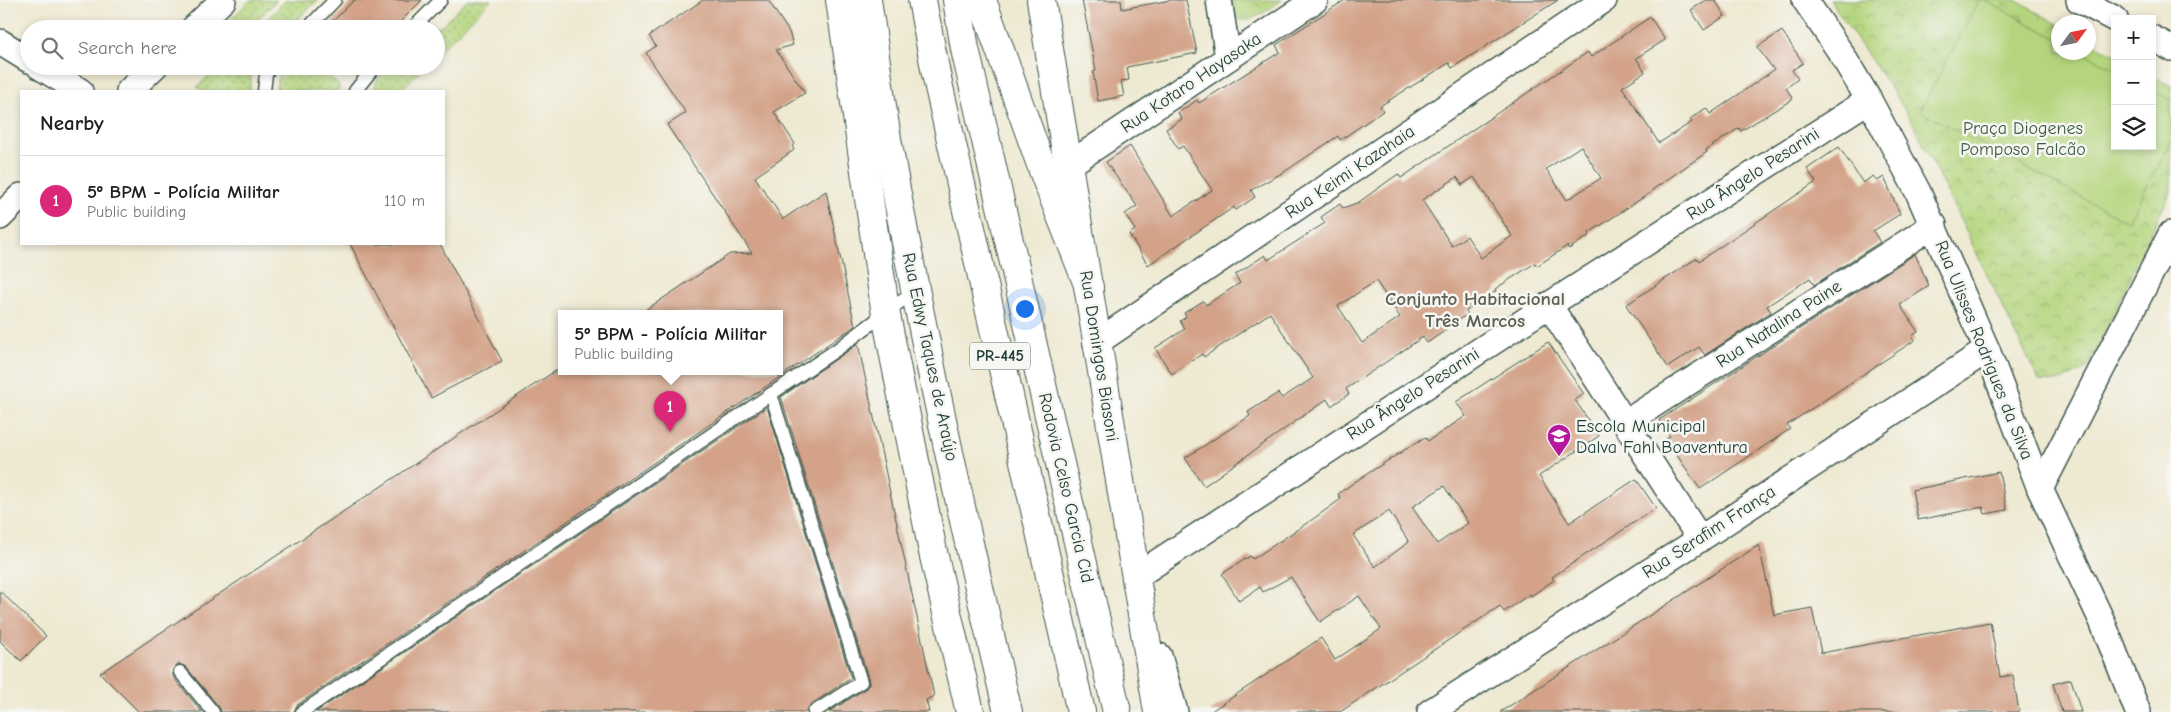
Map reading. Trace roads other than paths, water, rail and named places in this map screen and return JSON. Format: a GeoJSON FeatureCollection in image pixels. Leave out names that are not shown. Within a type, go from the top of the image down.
{"type":"FeatureCollection","features":[{"type":"Feature","properties":{"kind":"main road","name":"Rua Edwy Taques de Araújo"},"geometry":{"type":"LineString","coordinates":[[840,0],[886,314],[933,552],[970,712]]}},
{"type":"Feature","properties":{"kind":"main road","name":"Rua Edwy Taques de Araújo"},"geometry":{"type":"LineString","coordinates":[[867,0],[888,147],[915,291],[983,607],[1008,712]]}},
{"type":"Feature","properties":{"kind":"main road","name":"Rodovia Celso Garcia Cid"},"geometry":{"type":"LineString","coordinates":[[922,0],[939,84],[1081,712]]}},
{"type":"Feature","properties":{"kind":"main road","name":"Rodovia Celso Garcia Cid"},"geometry":{"type":"LineString","coordinates":[[958,0],[967,58],[1117,712]]}},
{"type":"Feature","properties":{"kind":"main road"},"geometry":{"type":"LineString","coordinates":[[982,0],[1046,176],[1089,287]]}},
{"type":"Feature","properties":{"kind":"main road","name":"Rua Domingos Biasoni"},"geometry":{"type":"LineString","coordinates":[[1041,0],[1158,712]]}},
{"type":"Feature","properties":{"kind":"street"},"geometry":{"type":"LineString","coordinates":[[202,20],[223,0]]}},
{"type":"Feature","properties":{"kind":"street"},"geometry":{"type":"LineString","coordinates":[[1219,0],[1228,58]]}},
{"type":"Feature","properties":{"kind":"street","name":"Rua Kotaro Hayasaka"},"geometry":{"type":"LineString","coordinates":[[1067,166],[1315,0]]}},
{"type":"Feature","properties":{"kind":"street","name":"Rua Keimi Kazahaia"},"geometry":{"type":"LineString","coordinates":[[1096,343],[1603,0]]}},
{"type":"Feature","properties":{"kind":"street","name":"Rua Ulisses Rodrigues da Silva"},"geometry":{"type":"LineString","coordinates":[[1805,0],[1839,50],[1868,100],[1903,162],[1934,225],[1986,350],[2040,489],[2102,621],[2138,712]]}},
{"type":"Feature","properties":{"kind":"street"},"geometry":{"type":"LineString","coordinates":[[2079,0],[2111,17]]}},
{"type":"Feature","properties":{"kind":"street"},"geometry":{"type":"LineString","coordinates":[[2156,40],[2171,48]]}},
{"type":"Feature","properties":{"kind":"street"},"geometry":{"type":"LineString","coordinates":[[0,42],[20,54]]}},
{"type":"Feature","properties":{"kind":"street"},"geometry":{"type":"LineString","coordinates":[[54,75],[78,90]]}},
{"type":"Feature","properties":{"kind":"street"},"geometry":{"type":"LineString","coordinates":[[130,90],[146,75]]}},
{"type":"Feature","properties":{"kind":"street","name":"Rua Ângelo Pesarini"},"geometry":{"type":"LineString","coordinates":[[1135,577],[1548,304],[1868,100]]}},
{"type":"Feature","properties":{"kind":"street"},"geometry":{"type":"LineString","coordinates":[[0,216],[20,197]]}},
{"type":"Feature","properties":{"kind":"street","name":"Rua Natalina Paine"},"geometry":{"type":"LineString","coordinates":[[1625,423],[1934,225]]}},
{"type":"Feature","properties":{"kind":"street"},"geometry":{"type":"LineString","coordinates":[[2040,489],[2171,234]]}},
{"type":"Feature","properties":{"kind":"street"},"geometry":{"type":"LineString","coordinates":[[1548,304],[1700,539]]}},
{"type":"Feature","properties":{"kind":"street","name":"Rua Serafim França"},"geometry":{"type":"LineString","coordinates":[[1430,712],[1700,539],[1986,350]]}},
{"type":"Feature","properties":{"kind":"street"},"geometry":{"type":"LineString","coordinates":[[1135,577],[1175,712]]}},
{"type":"Feature","properties":{"kind":"lane"},"geometry":{"type":"LineString","coordinates":[[316,20],[335,0]]}},
{"type":"Feature","properties":{"kind":"lane"},"geometry":{"type":"LineString","coordinates":[[421,20],[441,0]]}},
{"type":"Feature","properties":{"kind":"lane"},"geometry":{"type":"LineString","coordinates":[[264,90],[266,75]]}},
{"type":"Feature","properties":{"kind":"lane"},"geometry":{"type":"LineString","coordinates":[[356,90],[368,75]]}},
{"type":"Feature","properties":{"kind":"lane"},"geometry":{"type":"LineString","coordinates":[[302,712],[771,394],[886,314],[915,291]]}},
{"type":"Feature","properties":{"kind":"lane"},"geometry":{"type":"LineString","coordinates":[[771,394],[861,682],[814,712]]}},
{"type":"Feature","properties":{"kind":"lane"},"geometry":{"type":"LineString","coordinates":[[180,672],[213,712]]}},
{"type":"Feature","properties":{"kind":"place","name":"5º BPM - Polícia Militar"},"geometry":{"type":"Point","coordinates":[670,432]}},
{"type":"Feature","properties":{"kind":"place","name":"Escola Municipal Dalva Fahl Boaventura"},"geometry":{"type":"Point","coordinates":[1559,457]}},
{"type":"Feature","properties":{"kind":"district","name":"Conjunto Habitacional Três Marcos"},"geometry":{"type":"Point","coordinates":[1475,310]}},
{"type":"Feature","properties":{"kind":"park label","name":"Praça Diogenes Pomposo Falcão"},"geometry":{"type":"Point","coordinates":[2023,138]}}]}
